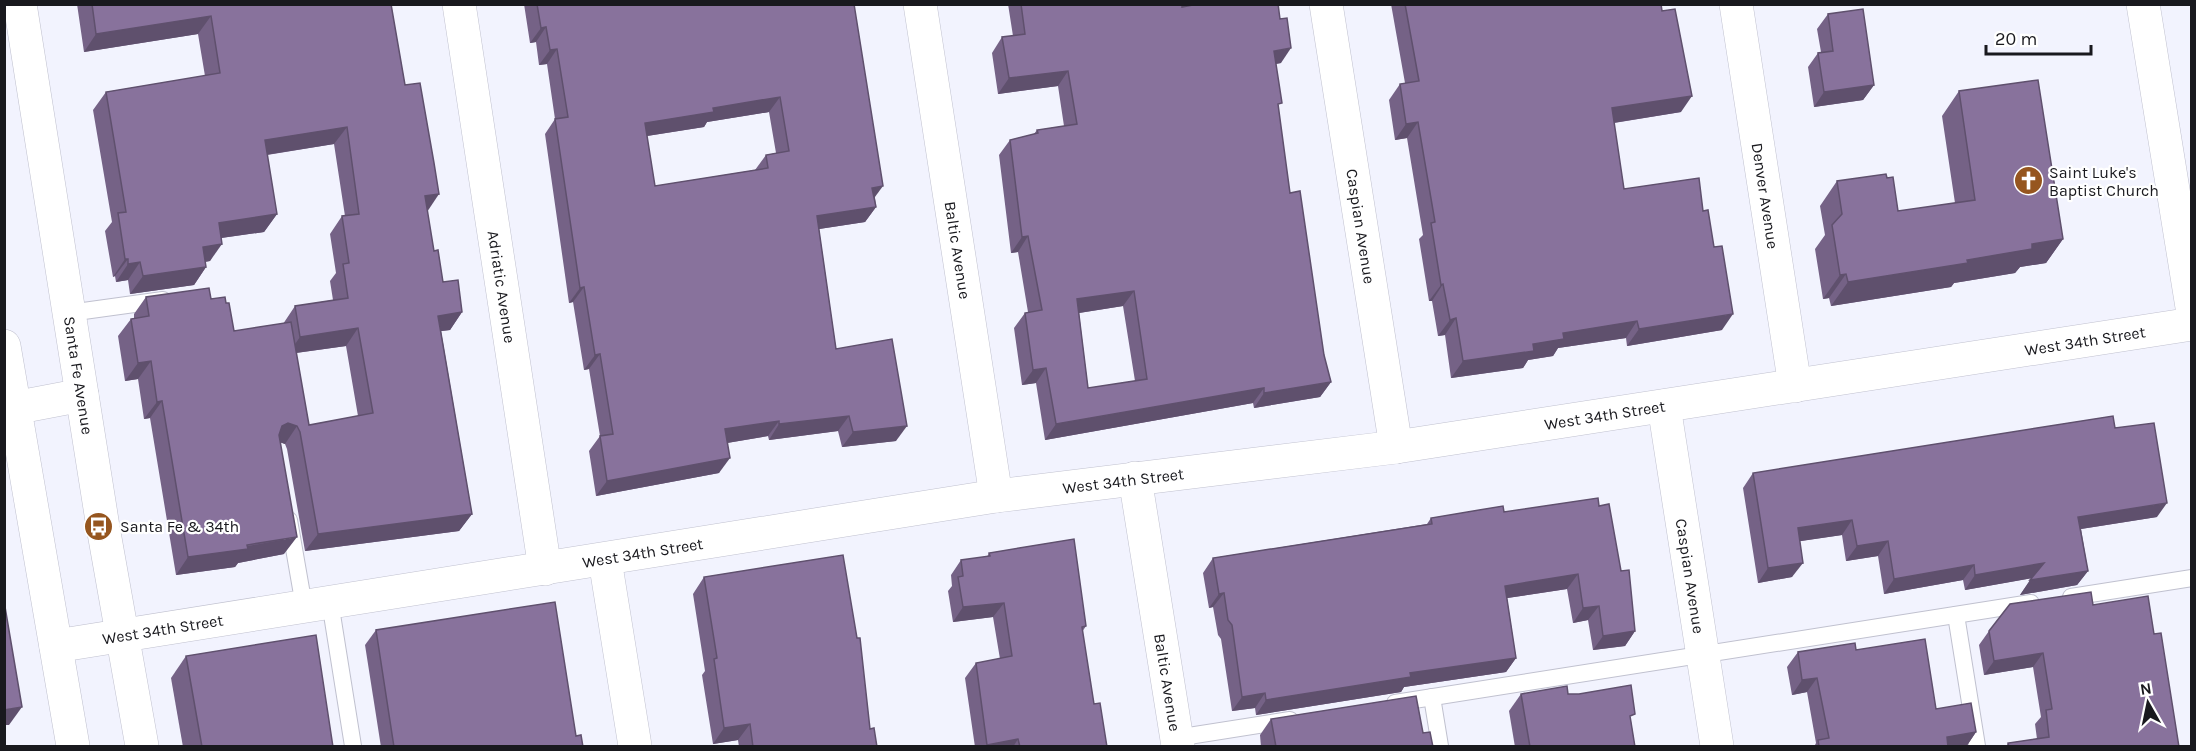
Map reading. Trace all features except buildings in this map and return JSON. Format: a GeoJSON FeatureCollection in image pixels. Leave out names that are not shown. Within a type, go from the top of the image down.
{"type":"FeatureCollection","features":[{"type":"Feature","properties":{"kind":"street","name":"Santa Fe Avenue"},"geometry":{"type":"LineString","coordinates":[[20,4],[82,395],[142,747]]}},
{"type":"Feature","properties":{"kind":"street","name":"Adriatic Avenue"},"geometry":{"type":"LineString","coordinates":[[459,4],[545,569]]}},
{"type":"Feature","properties":{"kind":"street","name":"Baltic Avenue"},"geometry":{"type":"LineString","coordinates":[[920,4],[996,496]]}},
{"type":"Feature","properties":{"kind":"street","name":"Caspian Avenue"},"geometry":{"type":"LineString","coordinates":[[1326,4],[1396,447]]}},
{"type":"Feature","properties":{"kind":"street","name":"Denver Avenue"},"geometry":{"type":"LineString","coordinates":[[1736,4],[1795,386]]}},
{"type":"Feature","properties":{"kind":"street"},"geometry":{"type":"LineString","coordinates":[[2143,4],[2192,307]]}},
{"type":"Feature","properties":{"kind":"street","name":"West 34th Street"},"geometry":{"type":"LineString","coordinates":[[56,645],[605,560],[996,496],[1396,447],[2192,324]]}},
{"type":"Feature","properties":{"kind":"street"},"geometry":{"type":"LineString","coordinates":[[4,346],[9,409],[56,645],[73,747]]}},
{"type":"Feature","properties":{"kind":"street"},"geometry":{"type":"LineString","coordinates":[[9,409],[82,395]]}},
{"type":"Feature","properties":{"kind":"street","name":"Caspian Avenue"},"geometry":{"type":"LineString","coordinates":[[1664,406],[1717,747]]}},
{"type":"Feature","properties":{"kind":"street","name":"Baltic Avenue"},"geometry":{"type":"LineString","coordinates":[[1134,478],[1177,742]]}},
{"type":"Feature","properties":{"kind":"street"},"geometry":{"type":"LineString","coordinates":[[605,560],[635,747]]}},
{"type":"Feature","properties":{"kind":"lane"},"geometry":{"type":"LineString","coordinates":[[69,313],[174,298]]}},
{"type":"Feature","properties":{"kind":"lane"},"geometry":{"type":"LineString","coordinates":[[287,506],[317,604],[353,747]]}},
{"type":"Feature","properties":{"kind":"lane"},"geometry":{"type":"LineString","coordinates":[[1374,706],[2192,578]]}},
{"type":"Feature","properties":{"kind":"lane"},"geometry":{"type":"LineString","coordinates":[[1956,615],[1977,747]]}},
{"type":"Feature","properties":{"kind":"lane"},"geometry":{"type":"LineString","coordinates":[[1432,697],[1440,747]]}},
{"type":"Feature","properties":{"kind":"lane"},"geometry":{"type":"LineString","coordinates":[[1177,742],[1304,717]]}},
{"type":"Feature","properties":{"kind":"place","name":"Saint Luke's Baptist Church"},"geometry":{"type":"Point","coordinates":[2028,181]}},
{"type":"Feature","properties":{"kind":"place","name":"Santa Fe & 34th"},"geometry":{"type":"Point","coordinates":[99,526]}}]}
